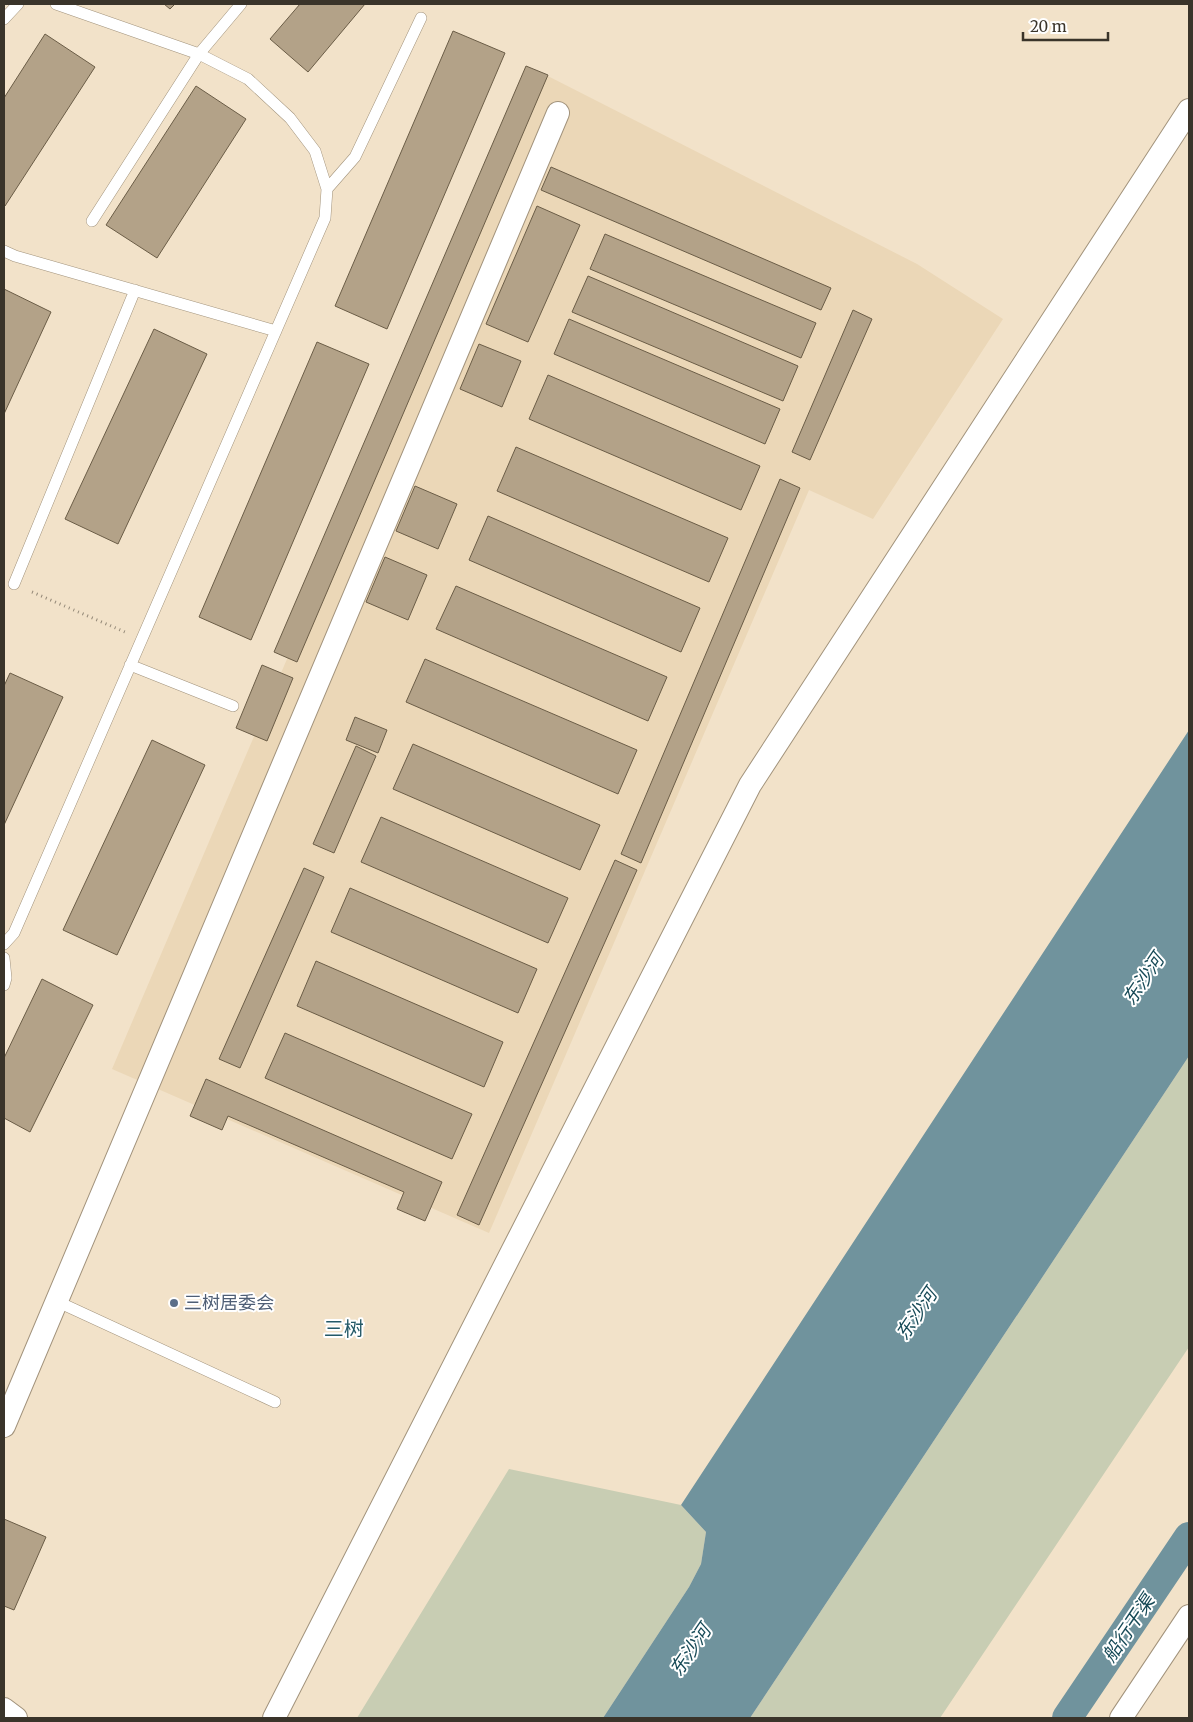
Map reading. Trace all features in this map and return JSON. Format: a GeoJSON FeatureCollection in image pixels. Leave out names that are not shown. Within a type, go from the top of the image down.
{"type":"FeatureCollection","features":[{"type":"Feature","properties":{"kind":"street"},"geometry":{"type":"LineString","coordinates":[[274,1718],[750,785],[1189,110]]}},
{"type":"Feature","properties":{"kind":"street"},"geometry":{"type":"LineString","coordinates":[[4,1426],[558,113]]}},
{"type":"Feature","properties":{"kind":"street"},"geometry":{"type":"LineString","coordinates":[[1121,1718],[1189,1616]]}},
{"type":"Feature","properties":{"kind":"street"},"geometry":{"type":"LineString","coordinates":[[4,1709],[16,1718]]}},
{"type":"Feature","properties":{"kind":"lane"},"geometry":{"type":"LineString","coordinates":[[4,19],[18,4]]}},
{"type":"Feature","properties":{"kind":"lane"},"geometry":{"type":"LineString","coordinates":[[4,944],[14,933],[325,218],[327,189],[315,152],[290,118],[248,79],[199,54],[71,6],[56,4]]}},
{"type":"Feature","properties":{"kind":"lane"},"geometry":{"type":"LineString","coordinates":[[92,221],[199,54],[241,4]]}},
{"type":"Feature","properties":{"kind":"lane"},"geometry":{"type":"LineString","coordinates":[[327,189],[355,157],[421,18]]}},
{"type":"Feature","properties":{"kind":"lane"},"geometry":{"type":"LineString","coordinates":[[4,251],[15,256],[276,331]]}},
{"type":"Feature","properties":{"kind":"lane"},"geometry":{"type":"LineString","coordinates":[[14,584],[135,290]]}},
{"type":"Feature","properties":{"kind":"lane"},"geometry":{"type":"LineString","coordinates":[[130,665],[233,706]]}},
{"type":"Feature","properties":{"kind":"lane"},"geometry":{"type":"LineString","coordinates":[[4,958],[6,978],[4,985]]}},
{"type":"Feature","properties":{"kind":"lane"},"geometry":{"type":"LineString","coordinates":[[56,1300],[275,1402]]}},
{"type":"Feature","properties":{"kind":"path"},"geometry":{"type":"LineString","coordinates":[[14,584],[142,639]]}},
{"type":"Feature","properties":{"kind":"shaded area"},"geometry":{"type":"Polygon","coordinates":[[[538,71],[917,264],[1003,319],[873,519],[809,490],[489,1233],[112,1069],[538,71]]]}},
{"type":"Feature","properties":{"kind":"green space"},"geometry":{"type":"Polygon","coordinates":[[[1189,1056],[1189,1347],[940,1718],[750,1718],[1189,1056]]]}},
{"type":"Feature","properties":{"kind":"green space"},"geometry":{"type":"Polygon","coordinates":[[[509,1469],[681,1505],[706,1532],[701,1564],[689,1587],[603,1718],[357,1718],[509,1469]]]}},
{"type":"Feature","properties":{"kind":"water","name":"东沙河"},"geometry":{"type":"Polygon","coordinates":[[[1189,730],[1189,1056],[750,1718],[603,1718],[689,1587],[701,1564],[706,1532],[681,1505],[1189,730]]]}},
{"type":"Feature","properties":{"kind":"building"},"geometry":{"type":"Polygon","coordinates":[[[164,4],[175,4],[170,9],[164,4]]]}},
{"type":"Feature","properties":{"kind":"building"},"geometry":{"type":"Polygon","coordinates":[[[300,4],[365,4],[308,72],[270,39],[300,4]]]}},
{"type":"Feature","properties":{"kind":"building"},"geometry":{"type":"Polygon","coordinates":[[[453,31],[505,53],[387,329],[335,306],[453,31]]]}},
{"type":"Feature","properties":{"kind":"building"},"geometry":{"type":"Polygon","coordinates":[[[45,34],[95,67],[5,206],[4,98],[45,34]]]}},
{"type":"Feature","properties":{"kind":"building"},"geometry":{"type":"Polygon","coordinates":[[[526,66],[548,75],[297,662],[274,652],[526,66]]]}},
{"type":"Feature","properties":{"kind":"building"},"geometry":{"type":"Polygon","coordinates":[[[196,86],[246,119],[157,258],[106,225],[196,86]]]}},
{"type":"Feature","properties":{"kind":"building"},"geometry":{"type":"Polygon","coordinates":[[[551,167],[831,288],[821,310],[541,190],[551,167]]]}},
{"type":"Feature","properties":{"kind":"building"},"geometry":{"type":"Polygon","coordinates":[[[537,206],[580,225],[528,342],[486,324],[537,206]]]}},
{"type":"Feature","properties":{"kind":"building"},"geometry":{"type":"Polygon","coordinates":[[[605,234],[816,323],[801,358],[590,269],[605,234]]]}},
{"type":"Feature","properties":{"kind":"building"},"geometry":{"type":"Polygon","coordinates":[[[588,276],[798,366],[783,401],[572,312],[588,276]]]}},
{"type":"Feature","properties":{"kind":"building"},"geometry":{"type":"Polygon","coordinates":[[[4,289],[51,312],[4,414],[4,289]]]}},
{"type":"Feature","properties":{"kind":"building"},"geometry":{"type":"Polygon","coordinates":[[[853,310],[872,319],[810,460],[792,452],[853,310]]]}},
{"type":"Feature","properties":{"kind":"building"},"geometry":{"type":"Polygon","coordinates":[[[569,319],[780,409],[765,444],[554,354],[569,319]]]}},
{"type":"Feature","properties":{"kind":"building"},"geometry":{"type":"Polygon","coordinates":[[[154,329],[207,354],[118,544],[65,519],[154,329]]]}},
{"type":"Feature","properties":{"kind":"building"},"geometry":{"type":"Polygon","coordinates":[[[317,342],[369,364],[251,640],[199,617],[317,342]]]}},
{"type":"Feature","properties":{"kind":"building"},"geometry":{"type":"Polygon","coordinates":[[[479,344],[521,361],[502,407],[460,389],[479,344]]]}},
{"type":"Feature","properties":{"kind":"building"},"geometry":{"type":"Polygon","coordinates":[[[548,375],[760,466],[741,510],[529,419],[548,375]]]}},
{"type":"Feature","properties":{"kind":"building"},"geometry":{"type":"Polygon","coordinates":[[[516,447],[728,538],[709,582],[497,491],[516,447]]]}},
{"type":"Feature","properties":{"kind":"building"},"geometry":{"type":"Polygon","coordinates":[[[780,479],[800,488],[641,863],[621,854],[780,479]]]}},
{"type":"Feature","properties":{"kind":"building"},"geometry":{"type":"Polygon","coordinates":[[[415,486],[457,504],[438,549],[396,531],[415,486]]]}},
{"type":"Feature","properties":{"kind":"building"},"geometry":{"type":"Polygon","coordinates":[[[488,516],[700,608],[681,652],[469,560],[488,516]]]}},
{"type":"Feature","properties":{"kind":"building"},"geometry":{"type":"Polygon","coordinates":[[[385,557],[427,575],[408,620],[366,602],[385,557]]]}},
{"type":"Feature","properties":{"kind":"building"},"geometry":{"type":"Polygon","coordinates":[[[456,586],[667,677],[648,721],[436,629],[456,586]]]}},
{"type":"Feature","properties":{"kind":"building"},"geometry":{"type":"Polygon","coordinates":[[[425,659],[637,750],[618,794],[406,702],[425,659]]]}},
{"type":"Feature","properties":{"kind":"building"},"geometry":{"type":"Polygon","coordinates":[[[262,665],[293,678],[267,741],[236,728],[262,665]]]}},
{"type":"Feature","properties":{"kind":"building"},"geometry":{"type":"Polygon","coordinates":[[[10,673],[63,697],[4,825],[4,686],[10,673]]]}},
{"type":"Feature","properties":{"kind":"building"},"geometry":{"type":"Polygon","coordinates":[[[355,717],[387,730],[378,753],[346,740],[355,717]]]}},
{"type":"Feature","properties":{"kind":"building"},"geometry":{"type":"Polygon","coordinates":[[[152,740],[205,765],[117,955],[63,930],[152,740]]]}},
{"type":"Feature","properties":{"kind":"building"},"geometry":{"type":"Polygon","coordinates":[[[413,744],[600,825],[580,870],[393,789],[413,744]]]}},
{"type":"Feature","properties":{"kind":"building"},"geometry":{"type":"Polygon","coordinates":[[[356,746],[376,756],[334,853],[313,844],[356,746]]]}},
{"type":"Feature","properties":{"kind":"building"},"geometry":{"type":"Polygon","coordinates":[[[381,817],[568,898],[548,943],[361,862],[381,817]]]}},
{"type":"Feature","properties":{"kind":"building"},"geometry":{"type":"Polygon","coordinates":[[[615,860],[637,870],[479,1225],[457,1215],[615,860]]]}},
{"type":"Feature","properties":{"kind":"building"},"geometry":{"type":"Polygon","coordinates":[[[304,868],[324,877],[240,1068],[219,1059],[304,868]]]}},
{"type":"Feature","properties":{"kind":"building"},"geometry":{"type":"Polygon","coordinates":[[[350,888],[537,969],[518,1013],[331,932],[350,888]]]}},
{"type":"Feature","properties":{"kind":"building"},"geometry":{"type":"Polygon","coordinates":[[[316,961],[503,1042],[484,1087],[297,1006],[316,961]]]}},
{"type":"Feature","properties":{"kind":"building"},"geometry":{"type":"Polygon","coordinates":[[[42,979],[93,1005],[30,1132],[4,1118],[4,1058],[42,979]]]}},
{"type":"Feature","properties":{"kind":"building"},"geometry":{"type":"Polygon","coordinates":[[[285,1033],[472,1114],[452,1159],[265,1078],[285,1033]]]}},
{"type":"Feature","properties":{"kind":"building"},"geometry":{"type":"Polygon","coordinates":[[[206,1079],[442,1182],[425,1221],[397,1209],[404,1192],[228,1116],[222,1130],[190,1116],[206,1079]]]}},
{"type":"Feature","properties":{"kind":"building"},"geometry":{"type":"Polygon","coordinates":[[[4,1519],[46,1537],[14,1610],[4,1606],[4,1519]]]}},
{"type":"Feature","properties":{"kind":"waterway","name":"船行干渠"},"geometry":{"type":"LineString","coordinates":[[1067,1718],[1189,1537]]}},
{"type":"Feature","properties":{"kind":"place","name":"三树居委会"},"geometry":{"type":"Point","coordinates":[174,1303]}},
{"type":"Feature","properties":{"kind":"district","name":"三树"},"geometry":{"type":"Point","coordinates":[344,1329]}}]}
